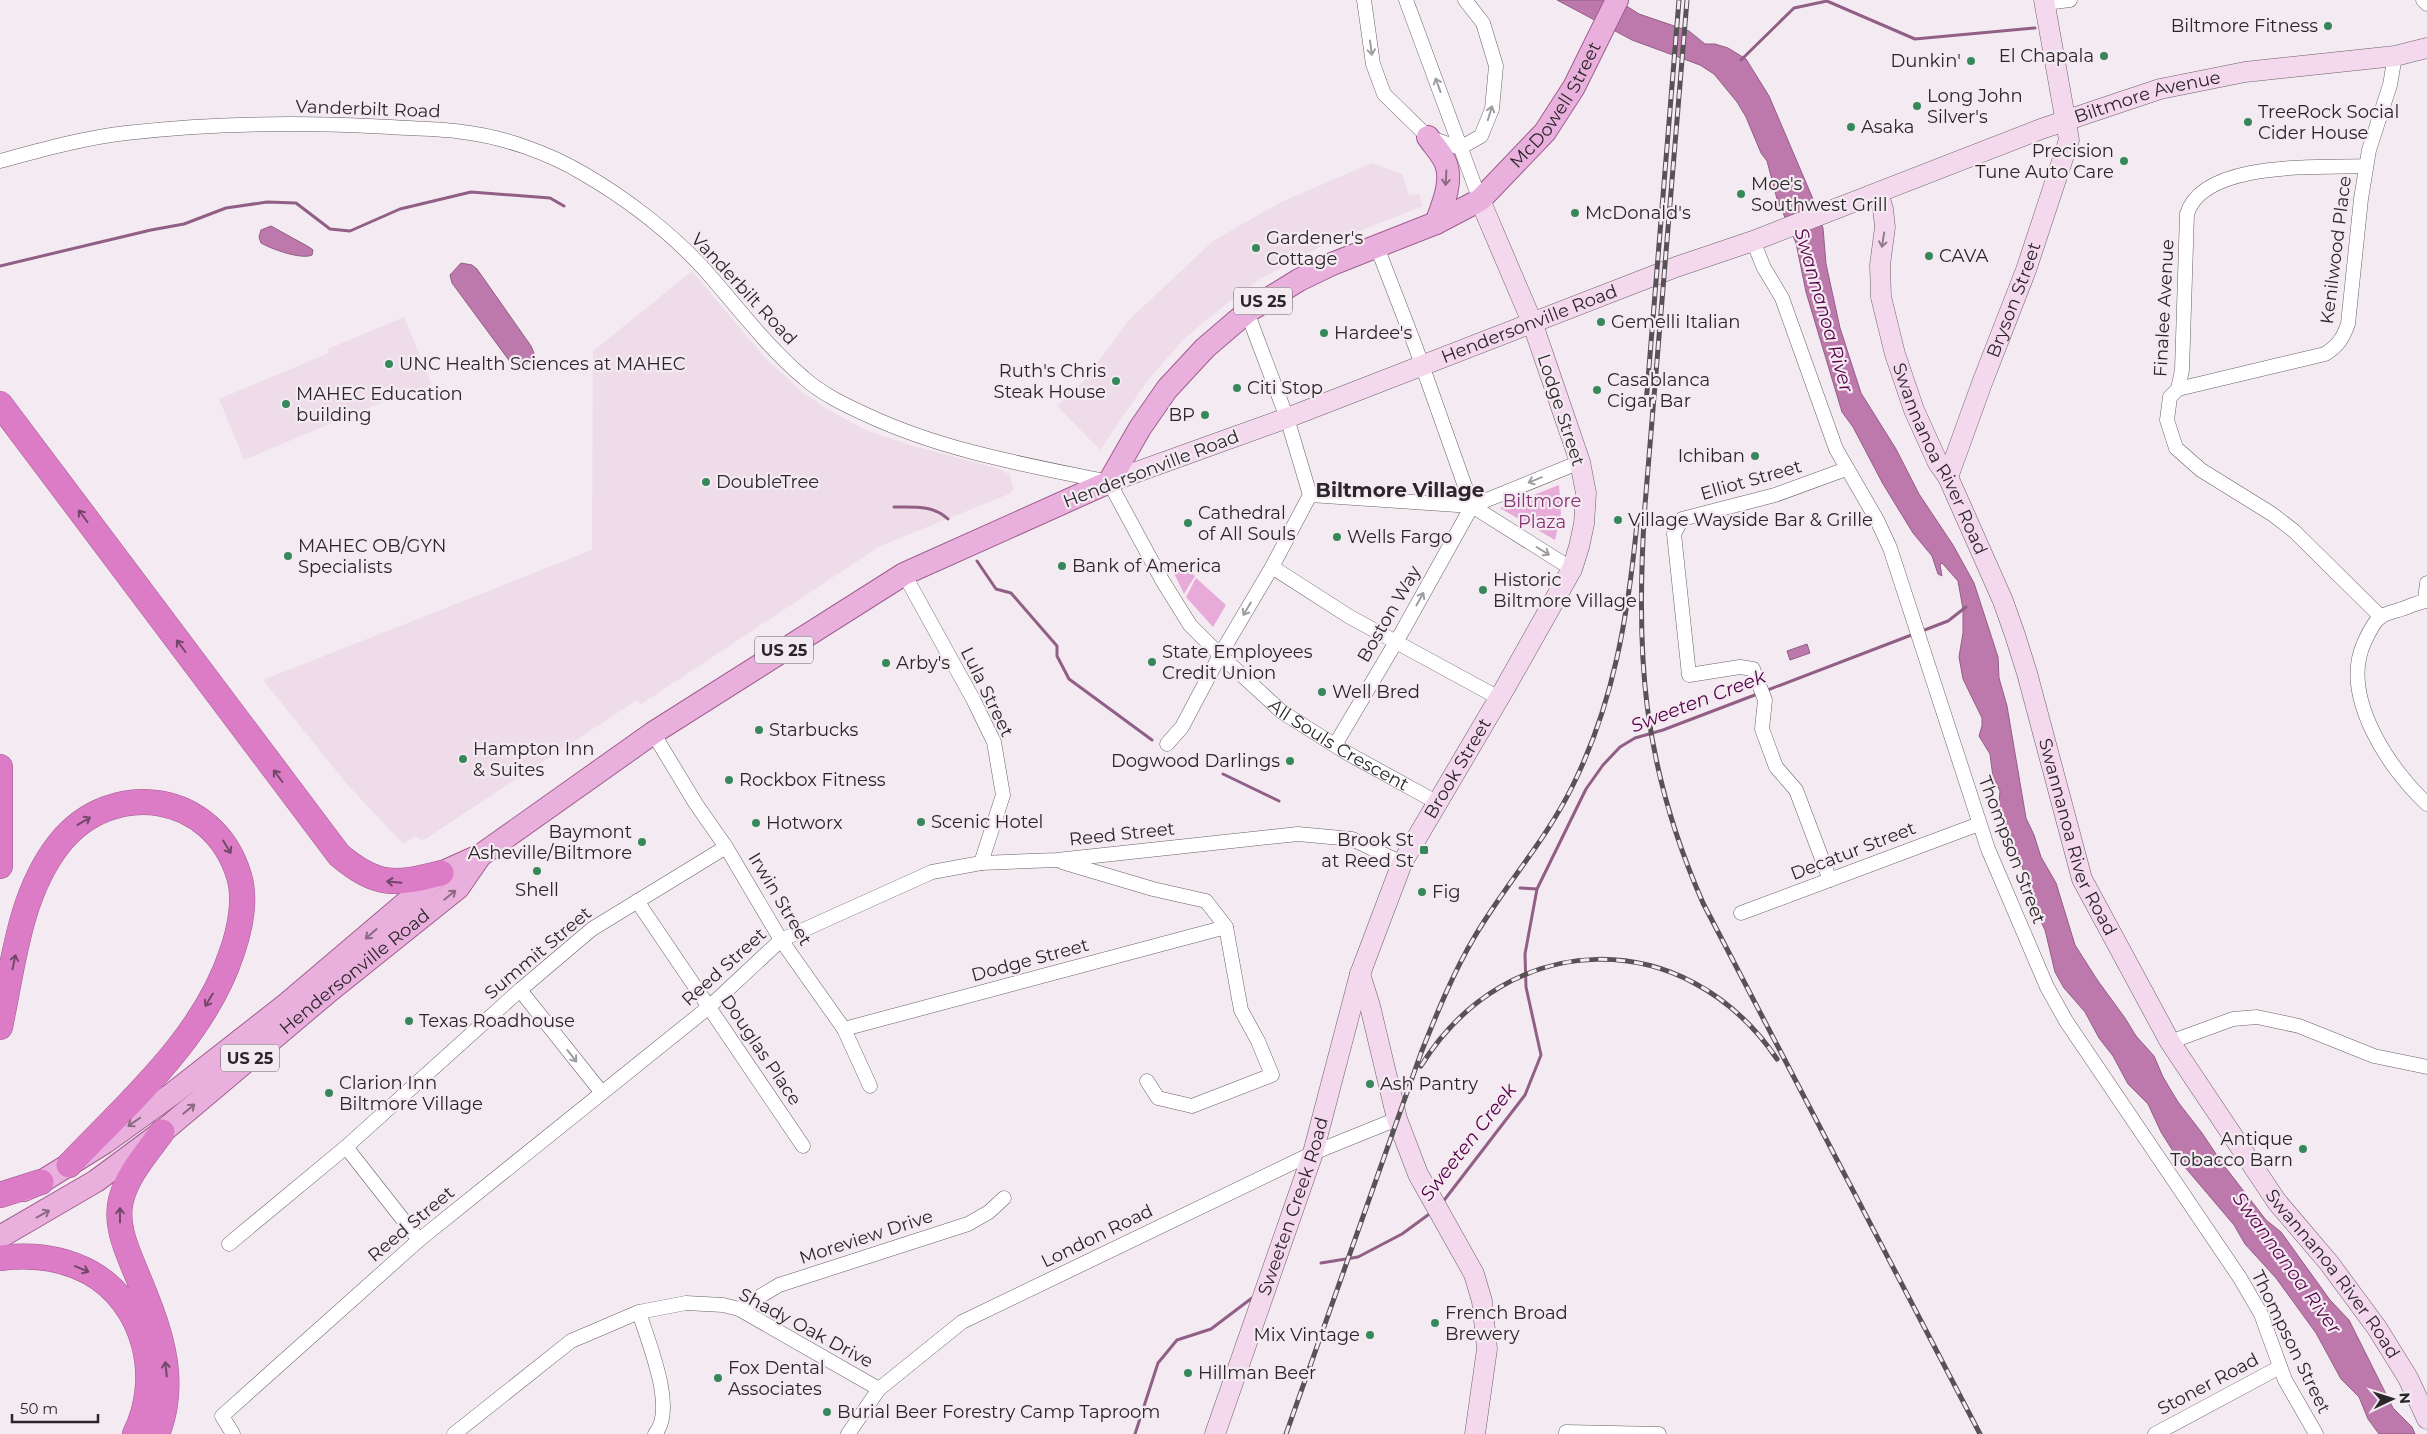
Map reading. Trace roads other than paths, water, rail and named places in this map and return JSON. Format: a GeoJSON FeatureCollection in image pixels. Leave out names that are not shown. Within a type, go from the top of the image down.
{"type":"FeatureCollection","features":[{"type":"Feature","properties":{"kind":"highway"},"geometry":{"type":"LineString","coordinates":[[0,404],[339,855],[369,876],[386,881],[405,883],[441,873]]}},
{"type":"Feature","properties":{"kind":"highway"},"geometry":{"type":"LineString","coordinates":[[0,767],[0,866]]}},
{"type":"Feature","properties":{"kind":"highway"},"geometry":{"type":"LineString","coordinates":[[0,1027],[28,903],[41,871],[59,844],[75,827],[101,811],[122,804],[143,801],[163,803],[182,809],[202,820],[221,838],[232,857],[240,878],[242,901],[239,927],[232,952],[220,982],[199,1018],[169,1059],[69,1165]]}},
{"type":"Feature","properties":{"kind":"highway"},"geometry":{"type":"LineString","coordinates":[[157,1434],[162,1421],[167,1395],[164,1352],[157,1323],[122,1236],[120,1201],[128,1180],[162,1132]]}},
{"type":"Feature","properties":{"kind":"highway"},"geometry":{"type":"LineString","coordinates":[[0,1195],[41,1182]]}},
{"type":"Feature","properties":{"kind":"highway"},"geometry":{"type":"LineString","coordinates":[[0,1258],[40,1256],[65,1262],[89,1272],[108,1286],[123,1302],[135,1321],[144,1343],[149,1368],[148,1394],[142,1420],[135,1434]]}},
{"type":"Feature","properties":{"kind":"main road","name":"McDowell Street"},"geometry":{"type":"LineString","coordinates":[[1480,200],[1546,132],[1578,80],[1617,0]]}},
{"type":"Feature","properties":{"kind":"main road","name":"Bryson Street"},"geometry":{"type":"LineString","coordinates":[[1948,477],[2026,270],[2069,140],[2045,1]]}},
{"type":"Feature","properties":{"kind":"main road","name":"Biltmore Avenue"},"geometry":{"type":"LineString","coordinates":[[1878,193],[2065,121],[2158,90],[2197,81],[2286,67],[2395,56],[2427,48]]}},
{"type":"Feature","properties":{"kind":"main road"},"geometry":{"type":"LineString","coordinates":[[1428,137],[1446,164],[1447,176],[1444,201],[1436,223]]}},
{"type":"Feature","properties":{"kind":"main road","name":"Hendersonville Road"},"geometry":{"type":"LineString","coordinates":[[0,1200],[41,1182],[138,1119],[222,1056],[309,986],[441,873],[481,855],[653,733],[904,574],[1109,482],[1287,418],[1676,267],[1753,241],[1878,193]]}},
{"type":"Feature","properties":{"kind":"main road","name":"Swannanoa River Road"},"geometry":{"type":"LineString","coordinates":[[1878,193],[1885,227],[1880,265],[1882,304],[1895,354],[1914,410],[1938,462],[1948,477],[2003,601],[2018,645],[2082,879],[2170,1042],[2277,1202],[2329,1263],[2377,1328],[2408,1378],[2427,1419]]}},
{"type":"Feature","properties":{"kind":"main road","name":"US 25"},"geometry":{"type":"LineString","coordinates":[[1109,482],[1140,428],[1168,389],[1206,348],[1247,312],[1299,280],[1332,264],[1436,223],[1480,200]]}},
{"type":"Feature","properties":{"kind":"main road","name":"Lodge Street"},"geometry":{"type":"LineString","coordinates":[[1480,200],[1532,322],[1580,462],[1586,493],[1584,524],[1572,569]]}},
{"type":"Feature","properties":{"kind":"main road","name":"Brook Street"},"geometry":{"type":"LineString","coordinates":[[1360,974],[1402,864],[1572,569]]}},
{"type":"Feature","properties":{"kind":"main road","name":"Hendersonville Road"},"geometry":{"type":"LineString","coordinates":[[0,1237],[58,1205],[96,1181],[162,1132],[327,993],[458,888],[481,855]]}},
{"type":"Feature","properties":{"kind":"main road"},"geometry":{"type":"LineString","coordinates":[[1360,974],[1370,1006],[1397,1120],[1418,1174],[1474,1274],[1484,1316],[1487,1349],[1475,1434]]}},
{"type":"Feature","properties":{"kind":"main road","name":"Sweeten Creek Road"},"geometry":{"type":"LineString","coordinates":[[1215,1434],[1313,1153],[1360,974]]}},
{"type":"Feature","properties":{"kind":"street"},"geometry":{"type":"LineString","coordinates":[[1406,0],[1480,200]]}},
{"type":"Feature","properties":{"kind":"street"},"geometry":{"type":"LineString","coordinates":[[1364,1],[1373,64],[1384,94],[1428,137],[1460,148],[1481,136],[1492,109],[1496,66],[1483,23],[1465,0]]}},
{"type":"Feature","properties":{"kind":"street"},"geometry":{"type":"LineString","coordinates":[[2045,1],[2070,0]]}},
{"type":"Feature","properties":{"kind":"street"},"geometry":{"type":"LineString","coordinates":[[2423,0],[2427,4]]}},
{"type":"Feature","properties":{"kind":"street","name":"Kenilwood Place"},"geometry":{"type":"LineString","coordinates":[[2178,389],[2325,354],[2343,338],[2348,324],[2366,166],[2375,128],[2390,85],[2395,56]]}},
{"type":"Feature","properties":{"kind":"street","name":"Vanderbilt Road"},"geometry":{"type":"LineString","coordinates":[[0,161],[123,133],[233,125],[331,124],[464,132],[503,140],[560,161],[584,174],[634,208],[704,268],[772,348],[801,376],[821,391],[849,407],[922,438],[984,456],[1109,482]]}},
{"type":"Feature","properties":{"kind":"street","name":"Finalee Avenue"},"geometry":{"type":"LineString","coordinates":[[2366,166],[2286,169],[2242,173],[2211,187],[2190,203],[2187,214],[2185,328],[2182,370],[2178,389],[2170,396],[2167,420],[2176,448],[2201,470],[2272,514],[2294,531],[2381,617]]}},
{"type":"Feature","properties":{"kind":"street","name":"Thompson Street"},"geometry":{"type":"LineString","coordinates":[[1753,241],[1764,268],[1782,298],[1826,424],[1846,470],[1877,520],[1890,548],[1979,824],[1996,870],[2056,1004],[2240,1278],[2261,1314],[2280,1367],[2293,1396],[2316,1434]]}},
{"type":"Feature","properties":{"kind":"street"},"geometry":{"type":"LineString","coordinates":[[1377,247],[1422,365],[1472,506],[1572,569]]}},
{"type":"Feature","properties":{"kind":"street"},"geometry":{"type":"LineString","coordinates":[[1167,744],[1182,727],[1220,655],[1272,567],[1310,495],[1287,418],[1247,312]]}},
{"type":"Feature","properties":{"kind":"street"},"geometry":{"type":"LineString","coordinates":[[1310,495],[1472,506],[1580,462]]}},
{"type":"Feature","properties":{"kind":"street","name":"Elliot Street"},"geometry":{"type":"LineString","coordinates":[[1830,880],[1796,790],[1776,767],[1762,728],[1765,700],[1760,682],[1752,669],[1740,667],[1688,675],[1674,534],[1682,519],[1775,495],[1846,470]]}},
{"type":"Feature","properties":{"kind":"street","name":"All Souls Crescent"},"geometry":{"type":"LineString","coordinates":[[1109,482],[1162,580],[1190,625],[1220,655],[1282,712],[1335,745],[1438,803]]}},
{"type":"Feature","properties":{"kind":"street","name":"Boston Way"},"geometry":{"type":"LineString","coordinates":[[1335,745],[1472,506]]}},
{"type":"Feature","properties":{"kind":"street"},"geometry":{"type":"LineString","coordinates":[[1272,567],[1324,601],[1499,698]]}},
{"type":"Feature","properties":{"kind":"street","name":"Lula Street"},"geometry":{"type":"LineString","coordinates":[[904,574],[973,699],[994,742],[1003,795],[981,863]]}},
{"type":"Feature","properties":{"kind":"street"},"geometry":{"type":"LineString","coordinates":[[2427,583],[2426,600],[2381,617],[2369,632],[2359,654],[2356,673],[2363,706],[2399,776],[2427,804]]}},
{"type":"Feature","properties":{"kind":"street","name":"Irwin Street"},"geometry":{"type":"LineString","coordinates":[[653,733],[696,804],[726,847],[781,940],[844,1029],[870,1086]]}},
{"type":"Feature","properties":{"kind":"street","name":"Decatur Street"},"geometry":{"type":"LineString","coordinates":[[1741,913],[1979,824]]}},
{"type":"Feature","properties":{"kind":"street","name":"Reed Street"},"geometry":{"type":"LineString","coordinates":[[233,1434],[222,1416],[419,1240],[709,1008],[781,940],[932,872],[981,863],[1057,860],[1298,834],[1352,840],[1402,864]]}},
{"type":"Feature","properties":{"kind":"street","name":"Summit Street"},"geometry":{"type":"LineString","coordinates":[[229,1244],[346,1147],[520,990],[592,929],[726,847]]}},
{"type":"Feature","properties":{"kind":"street"},"geometry":{"type":"LineString","coordinates":[[1057,860],[1152,889],[1206,901],[1226,928],[1241,1010],[1258,1041],[1272,1075],[1192,1106],[1158,1098],[1148,1081]]}},
{"type":"Feature","properties":{"kind":"street","name":"Douglas Place"},"geometry":{"type":"LineString","coordinates":[[637,901],[803,1146]]}},
{"type":"Feature","properties":{"kind":"street","name":"Dodge Street"},"geometry":{"type":"LineString","coordinates":[[844,1029],[1226,928]]}},
{"type":"Feature","properties":{"kind":"street"},"geometry":{"type":"LineString","coordinates":[[520,990],[602,1094]]}},
{"type":"Feature","properties":{"kind":"street"},"geometry":{"type":"LineString","coordinates":[[2170,1042],[2233,1019],[2257,1018],[2299,1026],[2374,1056],[2427,1067]]}},
{"type":"Feature","properties":{"kind":"street","name":"London Road"},"geometry":{"type":"LineString","coordinates":[[848,1434],[879,1389],[962,1322],[1313,1153],[1397,1120]]}},
{"type":"Feature","properties":{"kind":"street"},"geometry":{"type":"LineString","coordinates":[[346,1147],[419,1240]]}},
{"type":"Feature","properties":{"kind":"street","name":"Moreview Drive"},"geometry":{"type":"LineString","coordinates":[[738,1310],[779,1285],[968,1224],[989,1212],[1004,1198]]}},
{"type":"Feature","properties":{"kind":"street","name":"Shady Oak Drive"},"geometry":{"type":"LineString","coordinates":[[454,1434],[571,1340],[639,1312],[686,1303],[722,1305],[738,1310],[879,1389]]}},
{"type":"Feature","properties":{"kind":"street"},"geometry":{"type":"LineString","coordinates":[[639,1312],[662,1393],[664,1412],[662,1426],[655,1434]]}},
{"type":"Feature","properties":{"kind":"street","name":"Stoner Road"},"geometry":{"type":"LineString","coordinates":[[2155,1434],[2280,1367]]}},
{"type":"Feature","properties":{"kind":"street"},"geometry":{"type":"LineString","coordinates":[[1566,1434],[1566,1432],[1665,1434]]}},
{"type":"Feature","properties":{"kind":"water","name":"Swannanoa River"},"geometry":{"type":"Polygon","coordinates":[[[1557,0],[1617,0],[1639,14],[1689,31],[1705,44],[1715,44],[1728,48],[1746,59],[1769,96],[1813,199],[1823,228],[1826,264],[1840,328],[1861,393],[1896,449],[1919,494],[1953,545],[1974,583],[1998,657],[1999,678],[2007,706],[2026,818],[2041,857],[2056,883],[2075,945],[2136,1036],[2154,1056],[2163,1077],[2178,1102],[2222,1163],[2266,1220],[2281,1232],[2330,1300],[2349,1320],[2393,1408],[2412,1427],[2415,1434],[2379,1434],[2368,1419],[2359,1397],[2341,1379],[2316,1333],[2276,1278],[2245,1244],[2234,1225],[2178,1159],[2161,1132],[2148,1104],[2128,1084],[2085,1012],[2064,988],[2055,972],[2045,930],[2033,905],[2027,879],[1998,814],[2000,791],[1993,777],[1990,754],[1979,736],[1982,718],[1963,679],[1959,657],[1963,633],[1963,609],[1958,581],[1942,563],[1940,565],[1942,576],[1938,574],[1932,556],[1913,533],[1883,484],[1853,427],[1842,412],[1806,292],[1796,243],[1777,199],[1767,161],[1761,153],[1746,117],[1737,102],[1714,74],[1700,65],[1632,40],[1557,0]]]}},
{"type":"Feature","properties":{"kind":"water"},"geometry":{"type":"Polygon","coordinates":[[[271,226],[309,247],[313,250],[312,255],[294,255],[261,243],[259,237],[261,230],[271,226]]]}},
{"type":"Feature","properties":{"kind":"water"},"geometry":{"type":"Polygon","coordinates":[[[461,263],[472,265],[477,269],[531,346],[534,353],[531,362],[522,366],[511,363],[452,283],[450,275],[461,263]]]}},
{"type":"Feature","properties":{"kind":"water"},"geometry":{"type":"Polygon","coordinates":[[[1807,644],[1810,653],[1790,660],[1787,651],[1807,644]]]}},
{"type":"Feature","properties":{"kind":"waterway"},"geometry":{"type":"LineString","coordinates":[[1741,60],[1794,8],[1827,1],[1915,39],[2035,28]]}},
{"type":"Feature","properties":{"kind":"waterway"},"geometry":{"type":"LineString","coordinates":[[0,266],[184,224],[226,208],[267,202],[296,203],[330,229],[350,231],[400,209],[471,192],[550,198],[564,206]]}},
{"type":"Feature","properties":{"kind":"waterway"},"geometry":{"type":"LineString","coordinates":[[894,507],[930,509],[948,519]]}},
{"type":"Feature","properties":{"kind":"waterway"},"geometry":{"type":"LineString","coordinates":[[977,561],[996,589],[1011,593],[1057,646],[1057,656],[1069,679],[1152,740]]}},
{"type":"Feature","properties":{"kind":"waterway","name":"Sweeten Creek"},"geometry":{"type":"LineString","coordinates":[[1922,631],[1948,621],[1966,607]]}},
{"type":"Feature","properties":{"kind":"waterway","name":"Sweeten Creek"},"geometry":{"type":"LineString","coordinates":[[1765,691],[1914,634]]}},
{"type":"Feature","properties":{"kind":"waterway","name":"Sweeten Creek"},"geometry":{"type":"LineString","coordinates":[[1442,1203],[1525,1095],[1541,1055],[1526,987],[1525,954],[1537,889],[1586,789],[1603,765],[1620,747],[1635,738],[1663,730],[1760,693]]}},
{"type":"Feature","properties":{"kind":"waterway"},"geometry":{"type":"LineString","coordinates":[[1223,774],[1279,801]]}},
{"type":"Feature","properties":{"kind":"waterway"},"geometry":{"type":"LineString","coordinates":[[1520,888],[1537,889]]}},
{"type":"Feature","properties":{"kind":"waterway","name":"Sweeten Creek"},"geometry":{"type":"LineString","coordinates":[[1321,1263],[1358,1257],[1402,1234],[1432,1212]]}},
{"type":"Feature","properties":{"kind":"waterway","name":"Sweeten Creek"},"geometry":{"type":"LineString","coordinates":[[1135,1434],[1158,1363],[1177,1340],[1211,1329],[1252,1298]]}},
{"type":"Feature","properties":{"kind":"railway"},"geometry":{"type":"LineString","coordinates":[[1646,404],[1679,0]]}},
{"type":"Feature","properties":{"kind":"railway"},"geometry":{"type":"LineString","coordinates":[[1687,0],[1642,559],[1641,610],[1643,660],[1647,708],[1655,755],[1667,803],[1683,852],[1703,903],[1980,1434]]}},
{"type":"Feature","properties":{"kind":"railway"},"geometry":{"type":"LineString","coordinates":[[1286,1434],[1421,1053],[1446,993],[1475,936],[1562,807],[1599,723],[1609,691],[1624,625],[1637,523]]}},
{"type":"Feature","properties":{"kind":"railway"},"geometry":{"type":"LineString","coordinates":[[1421,1066],[1457,1020],[1500,987],[1547,967],[1597,959],[1647,965],[1695,983],[1739,1015],[1777,1059]]}},
{"type":"Feature","properties":{"kind":"place","name":"Biltmore Fitness"},"geometry":{"type":"Point","coordinates":[2328,26]}},
{"type":"Feature","properties":{"kind":"place","name":"El Chapala"},"geometry":{"type":"Point","coordinates":[2104,56]}},
{"type":"Feature","properties":{"kind":"place","name":"Dunkin'"},"geometry":{"type":"Point","coordinates":[1971,61]}},
{"type":"Feature","properties":{"kind":"place","name":"Long John Silver's"},"geometry":{"type":"Point","coordinates":[1917,106]}},
{"type":"Feature","properties":{"kind":"place","name":"TreeRock Social Cider House"},"geometry":{"type":"Point","coordinates":[2248,122]}},
{"type":"Feature","properties":{"kind":"place","name":"Asaka"},"geometry":{"type":"Point","coordinates":[1851,127]}},
{"type":"Feature","properties":{"kind":"place","name":"Precision Tune Auto Care"},"geometry":{"type":"Point","coordinates":[2124,161]}},
{"type":"Feature","properties":{"kind":"place","name":"Moe's Southwest Grill"},"geometry":{"type":"Point","coordinates":[1741,194]}},
{"type":"Feature","properties":{"kind":"place","name":"McDonald's"},"geometry":{"type":"Point","coordinates":[1575,213]}},
{"type":"Feature","properties":{"kind":"place","name":"Gardener's Cottage"},"geometry":{"type":"Point","coordinates":[1256,248]}},
{"type":"Feature","properties":{"kind":"place","name":"CAVA"},"geometry":{"type":"Point","coordinates":[1929,256]}},
{"type":"Feature","properties":{"kind":"place","name":"Gemelli Italian"},"geometry":{"type":"Point","coordinates":[1601,322]}},
{"type":"Feature","properties":{"kind":"place","name":"Hardee's"},"geometry":{"type":"Point","coordinates":[1324,333]}},
{"type":"Feature","properties":{"kind":"place","name":"UNC Health Sciences at MAHEC"},"geometry":{"type":"Point","coordinates":[389,364]}},
{"type":"Feature","properties":{"kind":"place","name":"Ruth's Chris Steak House"},"geometry":{"type":"Point","coordinates":[1116,381]}},
{"type":"Feature","properties":{"kind":"place","name":"Citi Stop"},"geometry":{"type":"Point","coordinates":[1237,388]}},
{"type":"Feature","properties":{"kind":"place","name":"Casablanca Cigar Bar"},"geometry":{"type":"Point","coordinates":[1597,390]}},
{"type":"Feature","properties":{"kind":"place","name":"MAHEC Education building"},"geometry":{"type":"Point","coordinates":[286,404]}},
{"type":"Feature","properties":{"kind":"place","name":"BP"},"geometry":{"type":"Point","coordinates":[1205,415]}},
{"type":"Feature","properties":{"kind":"place","name":"Ichiban"},"geometry":{"type":"Point","coordinates":[1755,456]}},
{"type":"Feature","properties":{"kind":"place","name":"DoubleTree"},"geometry":{"type":"Point","coordinates":[706,482]}},
{"type":"Feature","properties":{"kind":"place","name":"Village Wayside Bar & Grille"},"geometry":{"type":"Point","coordinates":[1618,520]}},
{"type":"Feature","properties":{"kind":"place","name":"Cathedral of All Souls"},"geometry":{"type":"Point","coordinates":[1188,523]}},
{"type":"Feature","properties":{"kind":"place","name":"Wells Fargo"},"geometry":{"type":"Point","coordinates":[1337,537]}},
{"type":"Feature","properties":{"kind":"place","name":"MAHEC OB/GYN Specialists"},"geometry":{"type":"Point","coordinates":[288,556]}},
{"type":"Feature","properties":{"kind":"place","name":"Bank of America"},"geometry":{"type":"Point","coordinates":[1062,566]}},
{"type":"Feature","properties":{"kind":"place","name":"Historic Biltmore Village"},"geometry":{"type":"Point","coordinates":[1483,590]}},
{"type":"Feature","properties":{"kind":"place","name":"State Employees Credit Union"},"geometry":{"type":"Point","coordinates":[1152,662]}},
{"type":"Feature","properties":{"kind":"place","name":"Arby's"},"geometry":{"type":"Point","coordinates":[886,663]}},
{"type":"Feature","properties":{"kind":"place","name":"Well Bred"},"geometry":{"type":"Point","coordinates":[1322,692]}},
{"type":"Feature","properties":{"kind":"place","name":"Starbucks"},"geometry":{"type":"Point","coordinates":[759,730]}},
{"type":"Feature","properties":{"kind":"place","name":"Hampton Inn & Suites"},"geometry":{"type":"Point","coordinates":[463,759]}},
{"type":"Feature","properties":{"kind":"place","name":"Dogwood Darlings"},"geometry":{"type":"Point","coordinates":[1290,761]}},
{"type":"Feature","properties":{"kind":"place","name":"Rockbox Fitness"},"geometry":{"type":"Point","coordinates":[729,780]}},
{"type":"Feature","properties":{"kind":"place","name":"Scenic Hotel"},"geometry":{"type":"Point","coordinates":[921,822]}},
{"type":"Feature","properties":{"kind":"place","name":"Hotworx"},"geometry":{"type":"Point","coordinates":[756,823]}},
{"type":"Feature","properties":{"kind":"place","name":"Baymont Asheville/Biltmore"},"geometry":{"type":"Point","coordinates":[642,842]}},
{"type":"Feature","properties":{"kind":"place","name":"Brook St at Reed St"},"geometry":{"type":"Point","coordinates":[1424,850]}},
{"type":"Feature","properties":{"kind":"place","name":"Shell"},"geometry":{"type":"Point","coordinates":[537,871]}},
{"type":"Feature","properties":{"kind":"place","name":"Fig"},"geometry":{"type":"Point","coordinates":[1422,892]}},
{"type":"Feature","properties":{"kind":"place","name":"Texas Roadhouse"},"geometry":{"type":"Point","coordinates":[409,1021]}},
{"type":"Feature","properties":{"kind":"place","name":"Ash Pantry"},"geometry":{"type":"Point","coordinates":[1370,1084]}},
{"type":"Feature","properties":{"kind":"place","name":"Clarion Inn Biltmore Village"},"geometry":{"type":"Point","coordinates":[329,1093]}},
{"type":"Feature","properties":{"kind":"place","name":"Antique Tobacco Barn"},"geometry":{"type":"Point","coordinates":[2303,1149]}},
{"type":"Feature","properties":{"kind":"place","name":"French Broad Brewery"},"geometry":{"type":"Point","coordinates":[1435,1323]}},
{"type":"Feature","properties":{"kind":"place","name":"Mix Vintage"},"geometry":{"type":"Point","coordinates":[1370,1335]}},
{"type":"Feature","properties":{"kind":"place","name":"Hillman Beer"},"geometry":{"type":"Point","coordinates":[1188,1373]}},
{"type":"Feature","properties":{"kind":"place","name":"Fox Dental Associates"},"geometry":{"type":"Point","coordinates":[718,1378]}},
{"type":"Feature","properties":{"kind":"place","name":"Burial Beer Forestry Camp Taproom"},"geometry":{"type":"Point","coordinates":[827,1412]}},
{"type":"Feature","properties":{"kind":"district","name":"Biltmore Village"},"geometry":{"type":"Point","coordinates":[1400,490]}},
{"type":"Feature","properties":{"kind":"park label","name":"Biltmore Plaza"},"geometry":{"type":"Point","coordinates":[1542,511]}}]}
